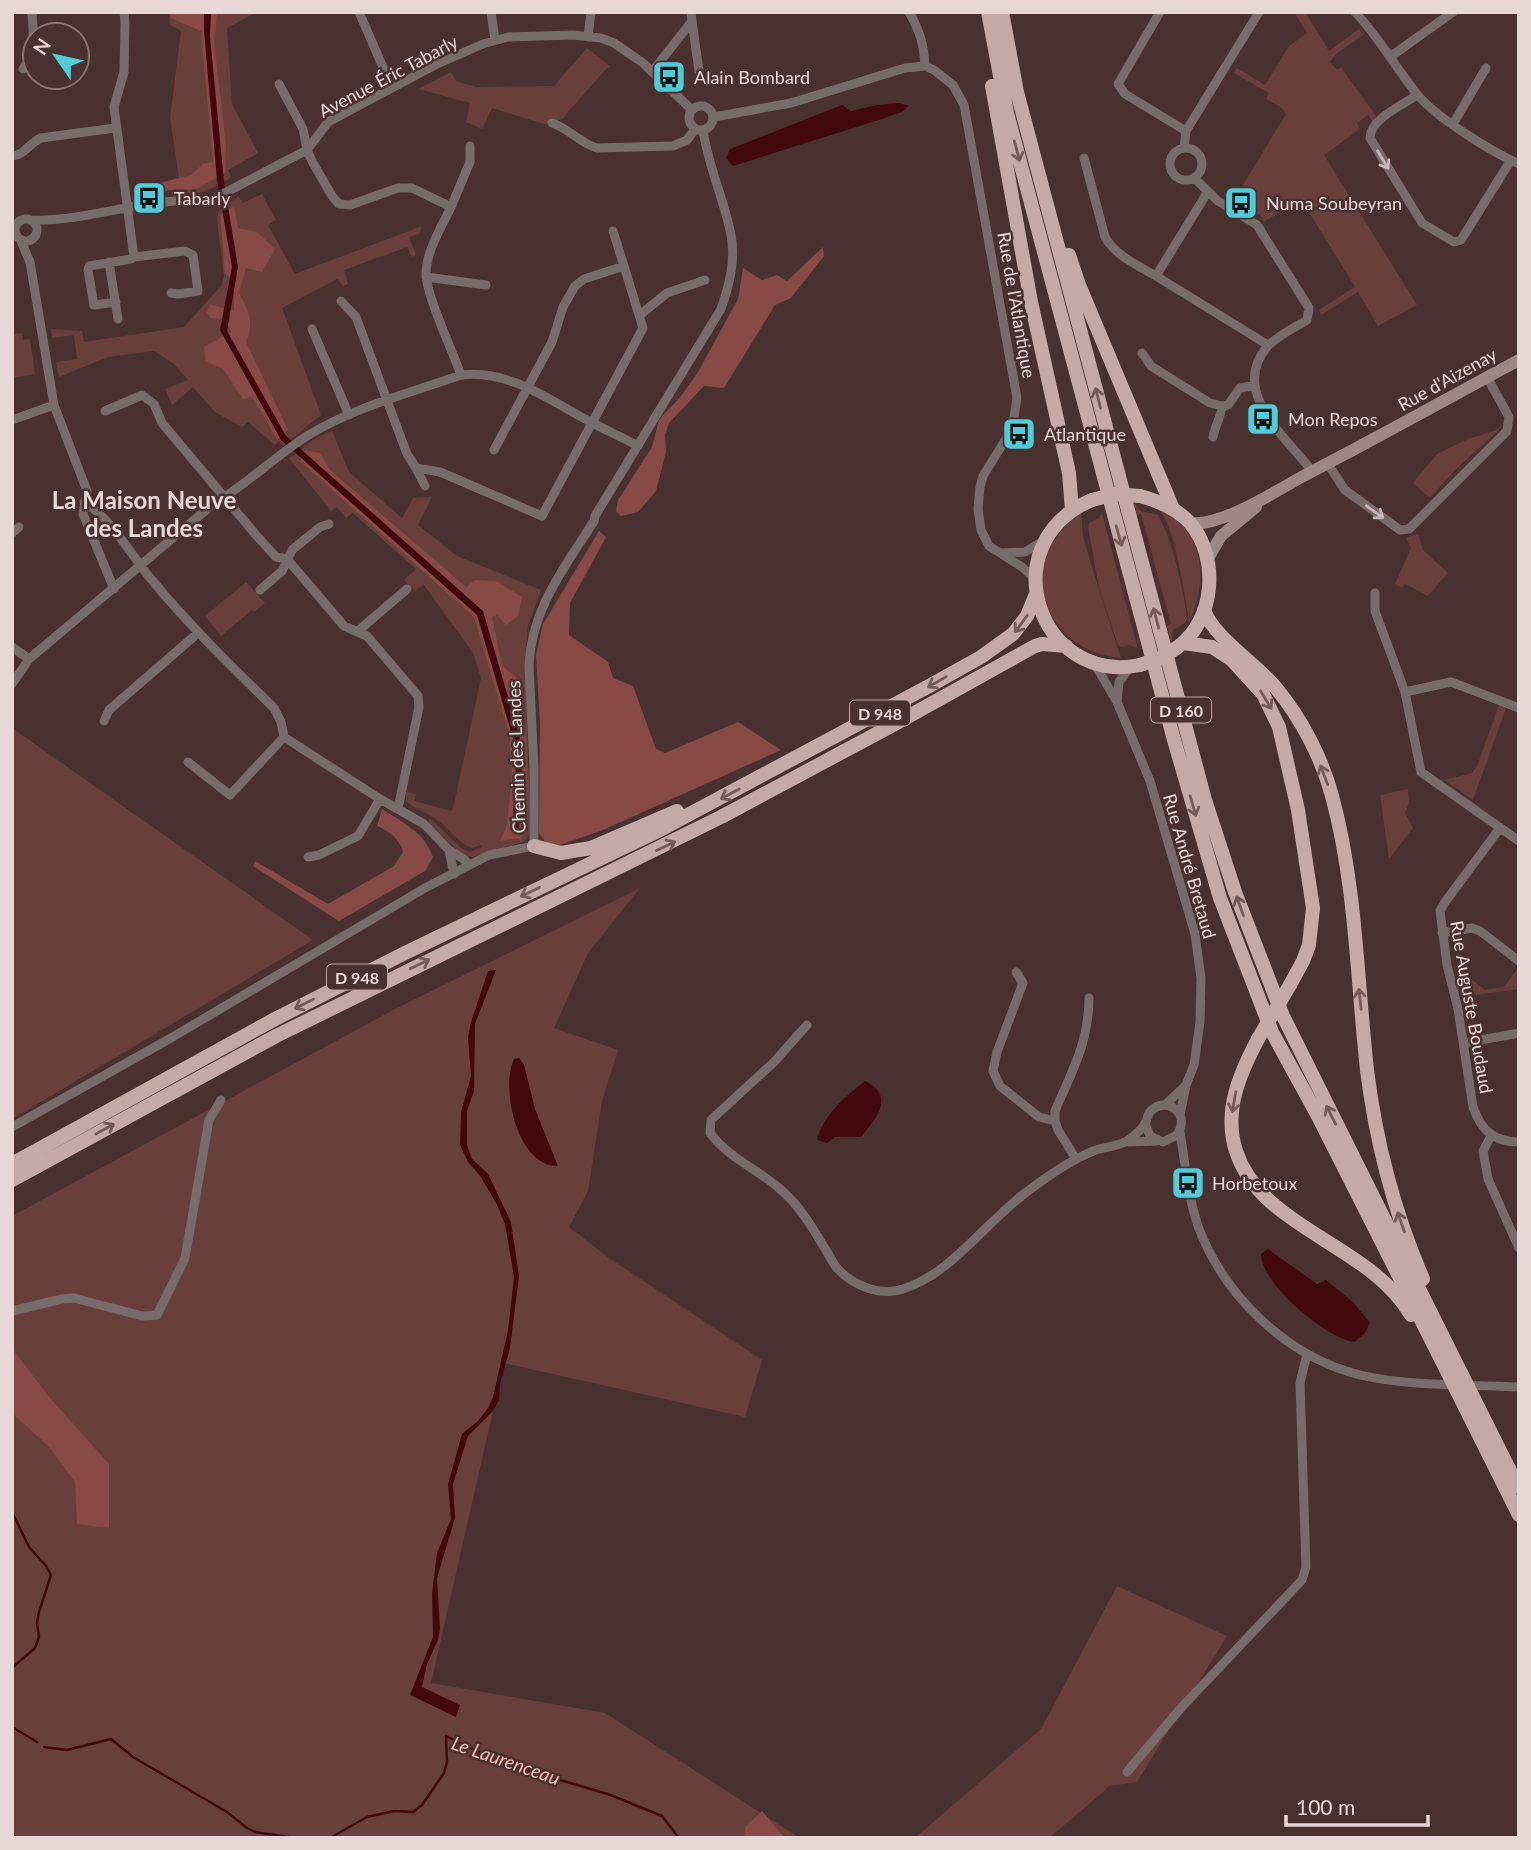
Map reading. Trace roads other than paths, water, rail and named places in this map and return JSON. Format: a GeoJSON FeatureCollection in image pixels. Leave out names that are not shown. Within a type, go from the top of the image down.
{"type":"FeatureCollection","features":[{"type":"Feature","properties":{"kind":"highway"},"geometry":{"type":"LineString","coordinates":[[981,12],[1031,302],[1069,473],[1072,510]]}},
{"type":"Feature","properties":{"kind":"highway","name":"D 160"},"geometry":{"type":"LineString","coordinates":[[988,12],[1007,113],[1171,727],[1220,898],[1272,1032],[1459,1373]]}},
{"type":"Feature","properties":{"kind":"highway","name":"D 160"},"geometry":{"type":"LineString","coordinates":[[1002,12],[1017,92],[1050,222],[1205,800],[1235,892],[1264,970],[1299,1050],[1459,1373],[1519,1487]]}},
{"type":"Feature","properties":{"kind":"highway"},"geometry":{"type":"LineString","coordinates":[[1009,12],[1015,57],[1048,186],[1074,273],[1173,509]]}},
{"type":"Feature","properties":{"kind":"highway"},"geometry":{"type":"LineString","coordinates":[[1115,494],[1157,500],[1173,509],[1189,523],[1202,541],[1209,585],[1204,610],[1180,645],[1161,657],[1135,666],[1117,667],[1093,661],[1066,646],[1046,622],[1036,587],[1036,567],[1045,540],[1054,526],[1072,510],[1092,500],[1115,494]]}},
{"type":"Feature","properties":{"kind":"highway","name":"D 948"},"geometry":{"type":"LineString","coordinates":[[12,1164],[354,978],[696,811],[981,657],[1020,626],[1036,587]]}},
{"type":"Feature","properties":{"kind":"highway","name":"D 160"},"geometry":{"type":"LineString","coordinates":[[1204,610],[1211,624],[1275,687],[1287,704],[1310,741],[1332,794],[1345,855],[1368,1072],[1379,1145],[1397,1209],[1459,1373],[1469,1415],[1519,1515]]}},
{"type":"Feature","properties":{"kind":"highway"},"geometry":{"type":"LineString","coordinates":[[1180,645],[1212,647],[1232,660],[1263,694],[1279,727],[1296,797],[1313,908],[1309,945],[1303,961],[1258,1039],[1241,1074],[1233,1101],[1231,1117],[1234,1144],[1245,1174],[1276,1206],[1352,1257],[1383,1282],[1409,1311],[1438,1366],[1459,1373]]}},
{"type":"Feature","properties":{"kind":"highway","name":"D 948"},"geometry":{"type":"LineString","coordinates":[[12,1180],[288,1030],[721,817],[1035,646],[1066,646]]}},
{"type":"Feature","properties":{"kind":"highway"},"geometry":{"type":"LineString","coordinates":[[534,846],[561,853],[575,851],[621,836],[678,811],[696,811]]}},
{"type":"Feature","properties":{"kind":"main road","name":"Rue d'Aizenay"},"geometry":{"type":"LineString","coordinates":[[1189,523],[1218,519],[1281,489],[1519,360]]}},
{"type":"Feature","properties":{"kind":"main road","name":"Rue d'Aizenay"},"geometry":{"type":"LineString","coordinates":[[1207,560],[1213,546],[1226,531],[1281,489]]}},
{"type":"Feature","properties":{"kind":"street"},"geometry":{"type":"LineString","coordinates":[[124,12],[124,72],[115,99],[116,128],[134,257]]}},
{"type":"Feature","properties":{"kind":"street"},"geometry":{"type":"LineString","coordinates":[[359,12],[392,88]]}},
{"type":"Feature","properties":{"kind":"street"},"geometry":{"type":"LineString","coordinates":[[491,12],[495,40]]}},
{"type":"Feature","properties":{"kind":"street"},"geometry":{"type":"LineString","coordinates":[[589,37],[591,12]]}},
{"type":"Feature","properties":{"kind":"street"},"geometry":{"type":"LineString","coordinates":[[714,117],[791,103],[905,68],[925,66],[920,31],[909,12]]}},
{"type":"Feature","properties":{"kind":"street"},"geometry":{"type":"LineString","coordinates":[[1160,12],[1118,84],[1125,94],[1186,131]]}},
{"type":"Feature","properties":{"kind":"street"},"geometry":{"type":"LineString","coordinates":[[1355,12],[1369,27],[1417,95],[1453,124],[1515,162],[1461,240],[1454,242],[1422,223],[1370,138],[1370,131],[1376,123],[1417,95]]}},
{"type":"Feature","properties":{"kind":"street"},"geometry":{"type":"LineString","coordinates":[[1390,57],[1453,12]]}},
{"type":"Feature","properties":{"kind":"street"},"geometry":{"type":"LineString","coordinates":[[1184,148],[1186,131],[1257,13]]}},
{"type":"Feature","properties":{"kind":"street"},"geometry":{"type":"LineString","coordinates":[[652,72],[691,17]]}},
{"type":"Feature","properties":{"kind":"street"},"geometry":{"type":"LineString","coordinates":[[691,17],[700,78]]}},
{"type":"Feature","properties":{"kind":"street","name":"Avenue Éric Tabarly"},"geometry":{"type":"LineString","coordinates":[[30,262],[15,230],[15,225],[23,220],[52,219],[176,201],[198,202],[223,194],[307,150],[328,122],[435,65],[495,40],[525,36],[601,38],[625,49],[692,110]]}},
{"type":"Feature","properties":{"kind":"street","name":"Rue de l'Atlantique"},"geometry":{"type":"LineString","coordinates":[[925,66],[953,85],[964,105],[1017,398],[1012,429],[983,476],[978,498],[981,530],[989,546],[1022,567],[1036,587]]}},
{"type":"Feature","properties":{"kind":"street"},"geometry":{"type":"LineString","coordinates":[[1453,124],[1486,68]]}},
{"type":"Feature","properties":{"kind":"street"},"geometry":{"type":"LineString","coordinates":[[279,84],[303,129],[307,150],[331,196],[339,204],[350,205],[398,188],[412,188],[452,207]]}},
{"type":"Feature","properties":{"kind":"street"},"geometry":{"type":"LineString","coordinates":[[552,123],[560,125],[589,146],[597,148],[673,146],[687,140],[699,130],[710,127],[714,117],[711,110],[705,106],[692,110],[689,120],[699,130]]}},
{"type":"Feature","properties":{"kind":"street"},"geometry":{"type":"LineString","coordinates":[[12,156],[22,154],[41,138],[116,128]]}},
{"type":"Feature","properties":{"kind":"street","name":"Chemin des Landes"},"geometry":{"type":"LineString","coordinates":[[12,1127],[171,1038],[372,918],[469,865],[496,853],[534,846],[534,768],[528,666],[535,626],[545,598],[721,309],[729,287],[732,237],[699,130]]}},
{"type":"Feature","properties":{"kind":"street"},"geometry":{"type":"LineString","coordinates":[[461,374],[426,277],[427,262],[470,162],[470,146]]}},
{"type":"Feature","properties":{"kind":"street"},"geometry":{"type":"LineString","coordinates":[[1184,148],[1196,151],[1202,162],[1199,174],[1194,178],[1182,180],[1172,172],[1170,166],[1173,154],[1184,148]]}},
{"type":"Feature","properties":{"kind":"street"},"geometry":{"type":"LineString","coordinates":[[1084,158],[1105,237],[1110,246],[1117,253],[1268,345]]}},
{"type":"Feature","properties":{"kind":"street"},"geometry":{"type":"LineString","coordinates":[[1194,178],[1207,193],[1257,225],[1309,308],[1307,320],[1268,345],[1255,372],[1254,386],[1257,397],[1277,430],[1312,471]]}},
{"type":"Feature","properties":{"kind":"street"},"geometry":{"type":"LineString","coordinates":[[1156,276],[1207,193]]}},
{"type":"Feature","properties":{"kind":"street"},"geometry":{"type":"LineString","coordinates":[[17,239],[35,236],[52,219]]}},
{"type":"Feature","properties":{"kind":"street"},"geometry":{"type":"LineString","coordinates":[[30,220],[35,225],[30,262],[54,405],[87,491],[83,514],[114,589]]}},
{"type":"Feature","properties":{"kind":"street"},"geometry":{"type":"LineString","coordinates":[[416,468],[440,472],[542,516],[643,328],[613,231]]}},
{"type":"Feature","properties":{"kind":"street"},"geometry":{"type":"LineString","coordinates":[[116,302],[94,305],[89,266],[185,251],[193,255],[198,290],[171,293]]}},
{"type":"Feature","properties":{"kind":"street"},"geometry":{"type":"LineString","coordinates":[[109,262],[118,319]]}},
{"type":"Feature","properties":{"kind":"street"},"geometry":{"type":"LineString","coordinates":[[494,450],[552,342],[563,307],[575,286],[584,279],[624,266]]}},
{"type":"Feature","properties":{"kind":"street"},"geometry":{"type":"LineString","coordinates":[[426,277],[486,285]]}},
{"type":"Feature","properties":{"kind":"street"},"geometry":{"type":"LineString","coordinates":[[640,315],[667,293],[705,280]]}},
{"type":"Feature","properties":{"kind":"street"},"geometry":{"type":"LineString","coordinates":[[341,301],[356,317],[407,454],[425,486]]}},
{"type":"Feature","properties":{"kind":"street"},"geometry":{"type":"LineString","coordinates":[[312,329],[349,415]]}},
{"type":"Feature","properties":{"kind":"street"},"geometry":{"type":"LineString","coordinates":[[1142,353],[1151,366],[1210,402],[1222,406],[1228,405],[1240,388],[1254,386]]}},
{"type":"Feature","properties":{"kind":"street"},"geometry":{"type":"LineString","coordinates":[[12,684],[29,659],[212,505],[305,437],[349,415],[461,374],[488,374],[527,388],[638,446]]}},
{"type":"Feature","properties":{"kind":"street"},"geometry":{"type":"LineString","coordinates":[[1328,464],[1345,490],[1400,530],[1409,529],[1507,432],[1509,417],[1487,377]]}},
{"type":"Feature","properties":{"kind":"street"},"geometry":{"type":"LineString","coordinates":[[105,411],[142,395],[154,404],[162,423],[276,557],[287,559],[344,626],[367,636],[418,696],[419,707],[398,809]]}},
{"type":"Feature","properties":{"kind":"street"},"geometry":{"type":"LineString","coordinates":[[12,420],[54,405]]}},
{"type":"Feature","properties":{"kind":"street"},"geometry":{"type":"LineString","coordinates":[[1213,437],[1214,428],[1222,416],[1222,406]]}},
{"type":"Feature","properties":{"kind":"street"},"geometry":{"type":"LineString","coordinates":[[84,502],[97,510],[140,566],[198,633],[274,708],[284,737],[424,824],[449,850],[466,860],[469,865]]}},
{"type":"Feature","properties":{"kind":"street"},"geometry":{"type":"LineString","coordinates":[[260,590],[282,571],[292,550],[320,527],[329,524]]}},
{"type":"Feature","properties":{"kind":"street"},"geometry":{"type":"LineString","coordinates":[[999,553],[1025,552],[1045,540]]}},
{"type":"Feature","properties":{"kind":"street"},"geometry":{"type":"LineString","coordinates":[[358,631],[407,589]]}},
{"type":"Feature","properties":{"kind":"street"},"geometry":{"type":"LineString","coordinates":[[1375,593],[1375,611],[1405,692],[1421,772],[1519,841]]}},
{"type":"Feature","properties":{"kind":"street"},"geometry":{"type":"LineString","coordinates":[[104,721],[109,710],[198,633]]}},
{"type":"Feature","properties":{"kind":"street"},"geometry":{"type":"LineString","coordinates":[[12,648],[29,659]]}},
{"type":"Feature","properties":{"kind":"street","name":"Rue André Bretaud"},"geometry":{"type":"LineString","coordinates":[[1093,661],[1117,702],[1150,781],[1195,934],[1202,998],[1194,1065],[1186,1085],[1180,1115]]}},
{"type":"Feature","properties":{"kind":"street"},"geometry":{"type":"LineString","coordinates":[[1117,702],[1119,682],[1135,666]]}},
{"type":"Feature","properties":{"kind":"street"},"geometry":{"type":"LineString","coordinates":[[1405,692],[1451,682],[1519,708]]}},
{"type":"Feature","properties":{"kind":"street"},"geometry":{"type":"LineString","coordinates":[[188,762],[230,795],[284,737]]}},
{"type":"Feature","properties":{"kind":"street"},"geometry":{"type":"LineString","coordinates":[[308,857],[319,855],[358,836],[380,799]]}},
{"type":"Feature","properties":{"kind":"street","name":"Rue Auguste Boudaud"},"geometry":{"type":"LineString","coordinates":[[1491,1136],[1479,1122],[1473,1107],[1440,911],[1500,828]]}},
{"type":"Feature","properties":{"kind":"street"},"geometry":{"type":"LineString","coordinates":[[449,850],[454,874]]}},
{"type":"Feature","properties":{"kind":"street"},"geometry":{"type":"LineString","coordinates":[[1442,933],[1472,928],[1480,931],[1519,961]]}},
{"type":"Feature","properties":{"kind":"street"},"geometry":{"type":"LineString","coordinates":[[1016,972],[1023,983],[997,1052],[993,1071],[1000,1086],[1039,1117],[1055,1121]]}},
{"type":"Feature","properties":{"kind":"street"},"geometry":{"type":"LineString","coordinates":[[1076,1159],[1058,1130],[1055,1111],[1083,1046],[1089,1023],[1089,998]]}},
{"type":"Feature","properties":{"kind":"street"},"geometry":{"type":"LineString","coordinates":[[807,1025],[774,1062],[711,1120],[710,1133],[721,1147],[776,1185],[796,1204],[843,1275],[868,1289],[883,1292],[899,1290],[930,1276],[1028,1190],[1076,1159],[1134,1136],[1151,1110],[1165,1105],[1186,1085]]}},
{"type":"Feature","properties":{"kind":"street"},"geometry":{"type":"LineString","coordinates":[[1464,1042],[1519,1033]]}},
{"type":"Feature","properties":{"kind":"street"},"geometry":{"type":"LineString","coordinates":[[12,1311],[74,1298],[142,1316],[157,1315],[186,1258],[209,1120],[221,1100]]}},
{"type":"Feature","properties":{"kind":"street"},"geometry":{"type":"LineString","coordinates":[[1165,1105],[1174,1108],[1180,1115],[1184,1158],[1198,1226],[1217,1265],[1248,1307],[1266,1325],[1307,1354],[1332,1366],[1386,1380],[1420,1384],[1519,1387]]}},
{"type":"Feature","properties":{"kind":"street"},"geometry":{"type":"LineString","coordinates":[[1145,1123],[1150,1136],[1175,1148],[1184,1158]]}},
{"type":"Feature","properties":{"kind":"street"},"geometry":{"type":"LineString","coordinates":[[1124,1142],[1161,1141],[1175,1138],[1180,1132]]}},
{"type":"Feature","properties":{"kind":"street"},"geometry":{"type":"LineString","coordinates":[[1518,1245],[1488,1179],[1483,1151],[1491,1136],[1519,1142]]}},
{"type":"Feature","properties":{"kind":"street"},"geometry":{"type":"LineString","coordinates":[[1127,1772],[1180,1709],[1302,1580],[1306,1567],[1300,1383],[1307,1354]]}},
{"type":"Feature","properties":{"kind":"waterway","name":"Le Laurenceau"},"geometry":{"type":"LineString","coordinates":[[12,1512],[29,1547],[51,1575],[39,1612],[39,1637],[35,1648],[12,1668]]}},
{"type":"Feature","properties":{"kind":"waterway","name":"Le Laurenceau"},"geometry":{"type":"LineString","coordinates":[[12,1727],[37,1742]]}},
{"type":"Feature","properties":{"kind":"waterway","name":"Le Laurenceau"},"geometry":{"type":"LineString","coordinates":[[330,1838],[367,1817],[394,1811],[413,1812],[422,1805],[444,1773],[447,1762],[446,1736],[487,1756],[608,1794],[662,1816],[679,1838]]}},
{"type":"Feature","properties":{"kind":"waterway","name":"Le Laurenceau"},"geometry":{"type":"LineString","coordinates":[[44,1747],[67,1750],[111,1739],[133,1757],[227,1812],[247,1828],[255,1832],[295,1838]]}},
{"type":"Feature","properties":{"kind":"place","name":"Alain Bombard"},"geometry":{"type":"Point","coordinates":[669,77]}},
{"type":"Feature","properties":{"kind":"place","name":"Tabarly"},"geometry":{"type":"Point","coordinates":[149,198]}},
{"type":"Feature","properties":{"kind":"place","name":"Numa Soubeyran"},"geometry":{"type":"Point","coordinates":[1241,203]}},
{"type":"Feature","properties":{"kind":"place","name":"Mon Repos"},"geometry":{"type":"Point","coordinates":[1263,419]}},
{"type":"Feature","properties":{"kind":"place","name":"Atlantique"},"geometry":{"type":"Point","coordinates":[1019,434]}},
{"type":"Feature","properties":{"kind":"place","name":"Horbetoux"},"geometry":{"type":"Point","coordinates":[1188,1183]}},
{"type":"Feature","properties":{"kind":"district","name":"La Maison Neuve des Landes"},"geometry":{"type":"Point","coordinates":[144,513]}}]}
